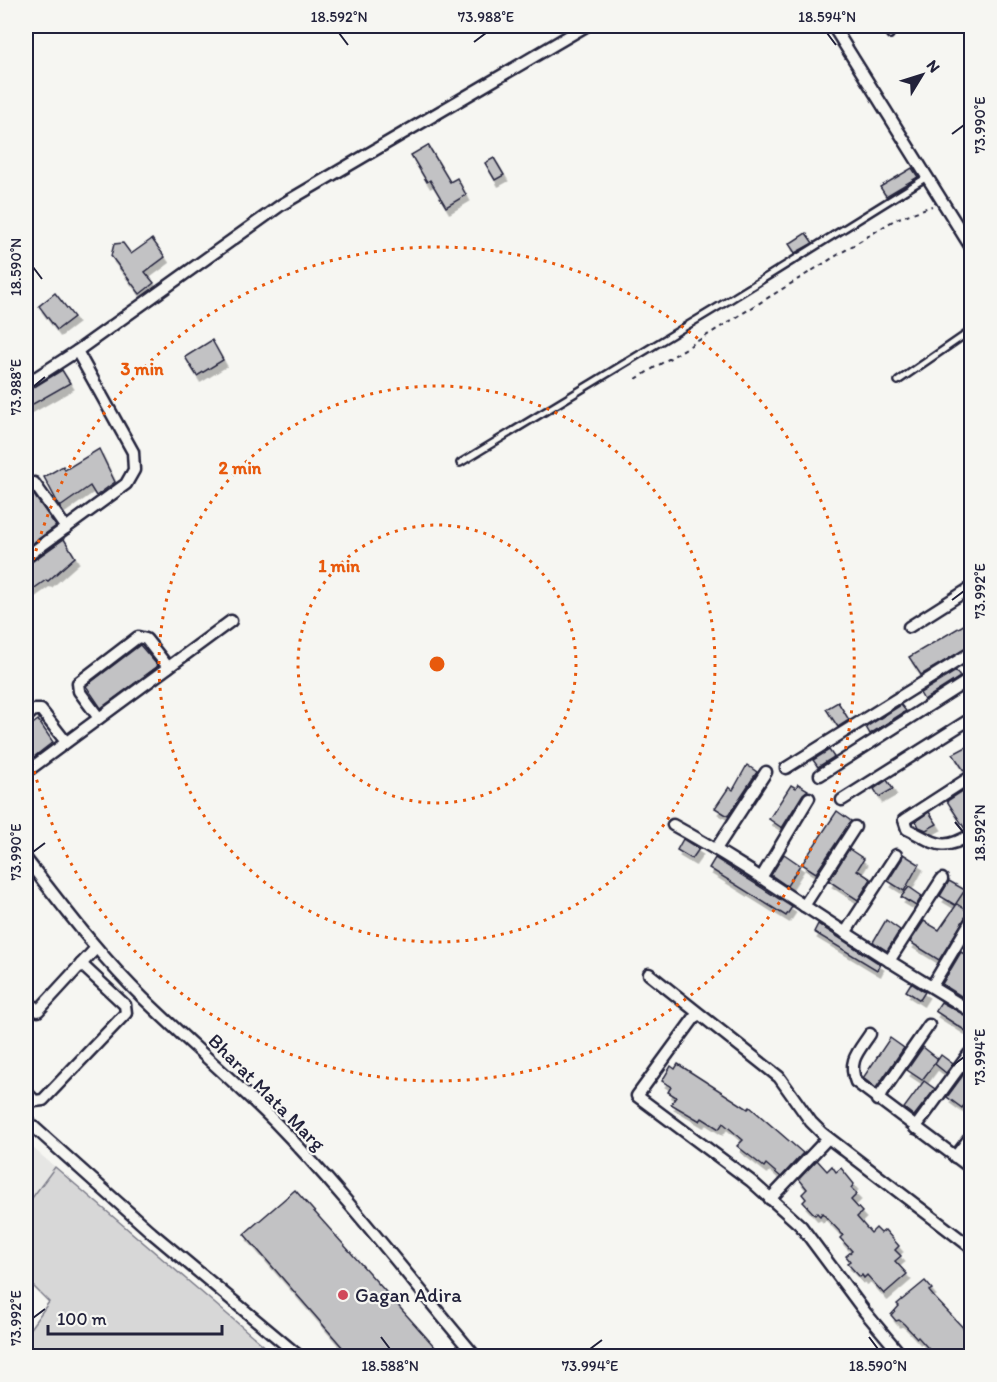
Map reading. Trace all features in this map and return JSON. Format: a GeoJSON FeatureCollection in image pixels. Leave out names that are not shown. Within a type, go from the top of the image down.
{"type":"FeatureCollection","features":[{"type":"Feature","properties":{"kind":"street"},"geometry":{"type":"LineString","coordinates":[[26,384],[77,351],[281,205],[586,26]]}},
{"type":"Feature","properties":{"kind":"street"},"geometry":{"type":"LineString","coordinates":[[832,26],[972,249]]}},
{"type":"Feature","properties":{"kind":"street"},"geometry":{"type":"LineString","coordinates":[[26,557],[126,484],[134,470],[133,452],[77,351]]}},
{"type":"Feature","properties":{"kind":"street"},"geometry":{"type":"LineString","coordinates":[[34,483],[66,528]]}},
{"type":"Feature","properties":{"kind":"street"},"geometry":{"type":"LineString","coordinates":[[909,627],[972,587]]}},
{"type":"Feature","properties":{"kind":"street"},"geometry":{"type":"LineString","coordinates":[[26,772],[231,621]]}},
{"type":"Feature","properties":{"kind":"street"},"geometry":{"type":"LineString","coordinates":[[99,718],[79,691],[78,683],[138,637],[146,639],[168,667]]}},
{"type":"Feature","properties":{"kind":"street"},"geometry":{"type":"LineString","coordinates":[[786,768],[972,652]]}},
{"type":"Feature","properties":{"kind":"street"},"geometry":{"type":"LineString","coordinates":[[820,775],[972,678]]}},
{"type":"Feature","properties":{"kind":"street"},"geometry":{"type":"LineString","coordinates":[[26,717],[34,710],[41,710],[66,742]]}},
{"type":"Feature","properties":{"kind":"street"},"geometry":{"type":"LineString","coordinates":[[843,800],[972,718]]}},
{"type":"Feature","properties":{"kind":"street"},"geometry":{"type":"LineString","coordinates":[[716,849],[766,772]]}},
{"type":"Feature","properties":{"kind":"street"},"geometry":{"type":"LineString","coordinates":[[972,776],[904,820],[907,829],[941,846],[953,844],[972,834]]}},
{"type":"Feature","properties":{"kind":"street"},"geometry":{"type":"LineString","coordinates":[[761,878],[809,798]]}},
{"type":"Feature","properties":{"kind":"street"},"geometry":{"type":"LineString","coordinates":[[673,825],[716,849],[972,1012]]}},
{"type":"Feature","properties":{"kind":"street"},"geometry":{"type":"LineString","coordinates":[[804,906],[855,827]]}},
{"type":"Feature","properties":{"kind":"street"},"geometry":{"type":"LineString","coordinates":[[845,933],[896,855]]}},
{"type":"Feature","properties":{"kind":"street","name":"Bharat Mata Marg"},"geometry":{"type":"LineString","coordinates":[[26,859],[96,948],[142,998],[214,1063],[352,1206],[475,1356]]}},
{"type":"Feature","properties":{"kind":"street"},"geometry":{"type":"LineString","coordinates":[[889,961],[942,879]]}},
{"type":"Feature","properties":{"kind":"street"},"geometry":{"type":"LineString","coordinates":[[932,986],[972,919]]}},
{"type":"Feature","properties":{"kind":"street"},"geometry":{"type":"LineString","coordinates":[[26,999],[38,1011],[96,948]]}},
{"type":"Feature","properties":{"kind":"street"},"geometry":{"type":"LineString","coordinates":[[26,1092],[35,1101],[43,1100],[126,1013],[125,1005],[81,964]]}},
{"type":"Feature","properties":{"kind":"street"},"geometry":{"type":"LineString","coordinates":[[649,974],[779,1077],[811,1122],[828,1138],[972,1248]]}},
{"type":"Feature","properties":{"kind":"street"},"geometry":{"type":"LineString","coordinates":[[697,1014],[637,1096],[751,1181],[801,1226],[865,1312],[902,1356]]}},
{"type":"Feature","properties":{"kind":"street"},"geometry":{"type":"LineString","coordinates":[[877,1100],[929,1025]]}},
{"type":"Feature","properties":{"kind":"street"},"geometry":{"type":"LineString","coordinates":[[870,1034],[852,1062],[852,1073],[860,1087],[972,1169]]}},
{"type":"Feature","properties":{"kind":"street"},"geometry":{"type":"LineString","coordinates":[[915,1128],[969,1054]]}},
{"type":"Feature","properties":{"kind":"street"},"geometry":{"type":"LineString","coordinates":[[26,1120],[152,1233],[299,1356]]}},
{"type":"Feature","properties":{"kind":"street"},"geometry":{"type":"LineString","coordinates":[[956,1157],[972,1135]]}},
{"type":"Feature","properties":{"kind":"street"},"geometry":{"type":"LineString","coordinates":[[771,1198],[828,1138]]}},
{"type":"Feature","properties":{"kind":"lane"},"geometry":{"type":"LineString","coordinates":[[884,26],[890,35]]}},
{"type":"Feature","properties":{"kind":"lane"},"geometry":{"type":"LineString","coordinates":[[460,463],[928,177]]}},
{"type":"Feature","properties":{"kind":"lane"},"geometry":{"type":"LineString","coordinates":[[898,381],[972,330]]}},
{"type":"Feature","properties":{"kind":"path"},"geometry":{"type":"LineString","coordinates":[[636,379],[896,219],[944,202]]}},
{"type":"Feature","properties":{"kind":"shaded area"},"geometry":{"type":"Polygon","coordinates":[[[26,1142],[55,1167],[26,1206],[26,1142]]]}},
{"type":"Feature","properties":{"kind":"shaded area"},"geometry":{"type":"Polygon","coordinates":[[[55,1167],[276,1356],[26,1356],[26,1334],[49,1302],[26,1279],[26,1206],[55,1167]]]}},
{"type":"Feature","properties":{"kind":"building"},"geometry":{"type":"Polygon","coordinates":[[[428,145],[450,182],[457,178],[466,195],[446,207],[430,180],[427,182],[411,155],[428,145]]]}},
{"type":"Feature","properties":{"kind":"building"},"geometry":{"type":"Polygon","coordinates":[[[494,158],[504,175],[495,180],[485,163],[494,158]]]}},
{"type":"Feature","properties":{"kind":"building"},"geometry":{"type":"Polygon","coordinates":[[[912,168],[918,177],[886,196],[880,187],[912,168]]]}},
{"type":"Feature","properties":{"kind":"building"},"geometry":{"type":"Polygon","coordinates":[[[806,233],[813,243],[795,253],[789,244],[806,233]]]}},
{"type":"Feature","properties":{"kind":"building"},"geometry":{"type":"Polygon","coordinates":[[[152,239],[165,257],[145,272],[154,283],[140,294],[111,256],[114,244],[123,243],[131,254],[152,239]]]}},
{"type":"Feature","properties":{"kind":"building"},"geometry":{"type":"Polygon","coordinates":[[[55,293],[74,317],[57,330],[39,306],[55,293]]]}},
{"type":"Feature","properties":{"kind":"building"},"geometry":{"type":"Polygon","coordinates":[[[212,340],[223,360],[197,376],[185,357],[212,340]]]}},
{"type":"Feature","properties":{"kind":"building"},"geometry":{"type":"Polygon","coordinates":[[[62,370],[70,383],[26,408],[26,392],[62,370]]]}},
{"type":"Feature","properties":{"kind":"building"},"geometry":{"type":"Polygon","coordinates":[[[99,449],[115,482],[96,496],[90,486],[60,507],[44,477],[63,466],[65,470],[99,449]]]}},
{"type":"Feature","properties":{"kind":"building"},"geometry":{"type":"Polygon","coordinates":[[[26,480],[28,487],[56,526],[26,548],[26,480]]]}},
{"type":"Feature","properties":{"kind":"building"},"geometry":{"type":"Polygon","coordinates":[[[64,539],[75,557],[48,581],[46,580],[26,594],[26,566],[64,539]]]}},
{"type":"Feature","properties":{"kind":"building"},"geometry":{"type":"Polygon","coordinates":[[[972,620],[972,645],[921,675],[909,657],[972,620]]]}},
{"type":"Feature","properties":{"kind":"building"},"geometry":{"type":"Polygon","coordinates":[[[140,645],[158,666],[101,708],[86,686],[140,645]]]}},
{"type":"Feature","properties":{"kind":"building"},"geometry":{"type":"Polygon","coordinates":[[[956,671],[960,677],[924,700],[920,693],[956,671]]]}},
{"type":"Feature","properties":{"kind":"building"},"geometry":{"type":"Polygon","coordinates":[[[838,702],[849,720],[838,727],[826,709],[838,702]]]}},
{"type":"Feature","properties":{"kind":"building"},"geometry":{"type":"Polygon","coordinates":[[[901,705],[906,711],[870,734],[866,727],[901,705]]]}},
{"type":"Feature","properties":{"kind":"building"},"geometry":{"type":"Polygon","coordinates":[[[38,720],[53,742],[26,763],[26,729],[38,720]]]}},
{"type":"Feature","properties":{"kind":"building"},"geometry":{"type":"Polygon","coordinates":[[[972,744],[972,769],[965,772],[953,754],[972,744]]]}},
{"type":"Feature","properties":{"kind":"building"},"geometry":{"type":"Polygon","coordinates":[[[829,750],[834,757],[818,767],[813,760],[829,750]]]}},
{"type":"Feature","properties":{"kind":"building"},"geometry":{"type":"Polygon","coordinates":[[[747,765],[757,772],[728,816],[715,808],[729,787],[733,790],[747,765]]]}},
{"type":"Feature","properties":{"kind":"building"},"geometry":{"type":"Polygon","coordinates":[[[887,780],[893,789],[879,797],[874,789],[887,780]]]}},
{"type":"Feature","properties":{"kind":"building"},"geometry":{"type":"Polygon","coordinates":[[[798,784],[808,790],[803,794],[782,828],[769,819],[791,785],[796,788],[798,784]]]}},
{"type":"Feature","properties":{"kind":"building"},"geometry":{"type":"Polygon","coordinates":[[[972,785],[972,827],[965,829],[947,801],[972,785]]]}},
{"type":"Feature","properties":{"kind":"building"},"geometry":{"type":"Polygon","coordinates":[[[837,811],[851,821],[816,873],[802,864],[837,811]]]}},
{"type":"Feature","properties":{"kind":"building"},"geometry":{"type":"Polygon","coordinates":[[[929,812],[937,824],[926,830],[919,827],[916,821],[929,812]]]}},
{"type":"Feature","properties":{"kind":"building"},"geometry":{"type":"Polygon","coordinates":[[[683,839],[699,849],[692,859],[677,850],[683,839]]]}},
{"type":"Feature","properties":{"kind":"building"},"geometry":{"type":"Polygon","coordinates":[[[849,849],[864,859],[857,870],[871,879],[858,900],[829,881],[849,849]]]}},
{"type":"Feature","properties":{"kind":"building"},"geometry":{"type":"Polygon","coordinates":[[[784,854],[800,865],[787,886],[771,875],[784,854]]]}},
{"type":"Feature","properties":{"kind":"building"},"geometry":{"type":"Polygon","coordinates":[[[903,854],[919,864],[904,891],[888,881],[903,854]]]}},
{"type":"Feature","properties":{"kind":"building"},"geometry":{"type":"Polygon","coordinates":[[[715,858],[792,907],[786,916],[709,868],[715,858]]]}},
{"type":"Feature","properties":{"kind":"building"},"geometry":{"type":"Polygon","coordinates":[[[949,881],[965,890],[955,905],[940,896],[949,881]]]}},
{"type":"Feature","properties":{"kind":"building"},"geometry":{"type":"Polygon","coordinates":[[[909,887],[922,896],[916,906],[901,897],[909,887]]]}},
{"type":"Feature","properties":{"kind":"building"},"geometry":{"type":"Polygon","coordinates":[[[957,904],[969,912],[939,960],[910,942],[924,921],[939,930],[957,904]]]}},
{"type":"Feature","properties":{"kind":"building"},"geometry":{"type":"Polygon","coordinates":[[[886,920],[900,930],[887,951],[873,942],[886,920]]]}},
{"type":"Feature","properties":{"kind":"building"},"geometry":{"type":"Polygon","coordinates":[[[818,924],[880,964],[877,970],[814,932],[818,924]]]}},
{"type":"Feature","properties":{"kind":"building"},"geometry":{"type":"Polygon","coordinates":[[[961,952],[972,959],[972,972],[963,985],[972,990],[972,1003],[942,984],[961,952]]]}},
{"type":"Feature","properties":{"kind":"building"},"geometry":{"type":"Polygon","coordinates":[[[911,983],[925,992],[920,1000],[906,991],[911,983]]]}},
{"type":"Feature","properties":{"kind":"building"},"geometry":{"type":"Polygon","coordinates":[[[941,1002],[972,1019],[972,1035],[935,1011],[941,1002]]]}},
{"type":"Feature","properties":{"kind":"building"},"geometry":{"type":"Polygon","coordinates":[[[890,1038],[904,1048],[876,1088],[863,1078],[890,1038]]]}},
{"type":"Feature","properties":{"kind":"building"},"geometry":{"type":"Polygon","coordinates":[[[923,1047],[938,1059],[922,1080],[907,1070],[923,1047]]]}},
{"type":"Feature","properties":{"kind":"building"},"geometry":{"type":"Polygon","coordinates":[[[941,1055],[953,1064],[946,1073],[935,1064],[941,1055]]]}},
{"type":"Feature","properties":{"kind":"building"},"geometry":{"type":"Polygon","coordinates":[[[972,1063],[972,1095],[962,1108],[947,1097],[972,1063]]]}},
{"type":"Feature","properties":{"kind":"building"},"geometry":{"type":"Polygon","coordinates":[[[678,1064],[748,1109],[750,1107],[803,1153],[781,1177],[766,1164],[764,1167],[737,1146],[743,1140],[723,1123],[719,1129],[702,1118],[700,1121],[671,1104],[676,1097],[668,1092],[671,1087],[662,1081],[671,1066],[675,1069],[678,1064]]]}},
{"type":"Feature","properties":{"kind":"building"},"geometry":{"type":"Polygon","coordinates":[[[924,1081],[935,1089],[914,1116],[904,1108],[924,1081]]]}},
{"type":"Feature","properties":{"kind":"building"},"geometry":{"type":"Polygon","coordinates":[[[817,1160],[827,1171],[832,1166],[836,1172],[841,1168],[854,1184],[851,1188],[857,1194],[851,1200],[862,1212],[857,1217],[871,1233],[876,1228],[881,1233],[885,1230],[899,1246],[895,1250],[901,1256],[895,1261],[907,1274],[884,1294],[867,1275],[864,1278],[862,1275],[860,1277],[847,1263],[850,1261],[846,1256],[852,1251],[840,1238],[843,1235],[822,1213],[820,1216],[817,1213],[815,1215],[803,1202],[806,1199],[802,1194],[807,1189],[799,1179],[817,1160]]]}},
{"type":"Feature","properties":{"kind":"building","name":"Gagan Adira"},"geometry":{"type":"Polygon","coordinates":[[[295,1190],[443,1356],[350,1356],[244,1234],[295,1190]]]}},
{"type":"Feature","properties":{"kind":"building"},"geometry":{"type":"Polygon","coordinates":[[[925,1281],[932,1289],[929,1291],[934,1297],[970,1335],[967,1339],[972,1344],[972,1356],[935,1356],[918,1337],[891,1315],[899,1306],[897,1304],[925,1281]]]}},
{"type":"Feature","properties":{"kind":"place","name":"Gagan Adira"},"geometry":{"type":"Point","coordinates":[343,1295]}}]}
